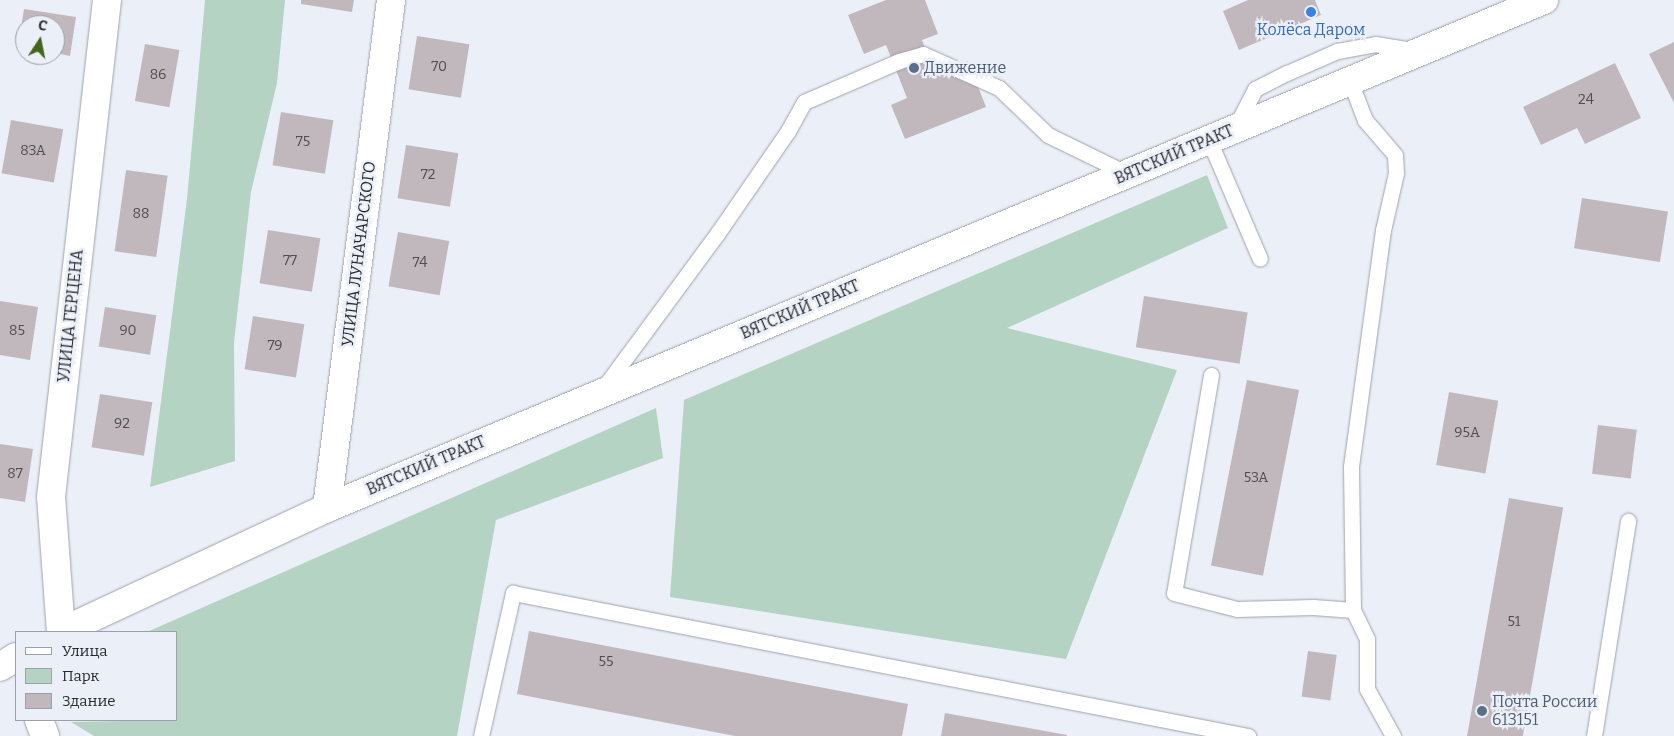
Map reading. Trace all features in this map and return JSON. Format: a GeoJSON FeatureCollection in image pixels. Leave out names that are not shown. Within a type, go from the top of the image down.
{"type":"FeatureCollection","features":[{"type":"Feature","properties":{"kind":"main road","name":"УЛИЦА ГЕРЦЕНА"},"geometry":{"type":"LineString","coordinates":[[61,631],[51,497],[107,0]]}},
{"type":"Feature","properties":{"kind":"main road","name":"УЛИЦА ЛУНАЧАРСКОГО"},"geometry":{"type":"LineString","coordinates":[[327,508],[391,0]]}},
{"type":"Feature","properties":{"kind":"main road","name":"ВЯТСКИЙ ТРАКТ"},"geometry":{"type":"LineString","coordinates":[[63,631],[327,508],[1544,0]]}},
{"type":"Feature","properties":{"kind":"main road"},"geometry":{"type":"LineString","coordinates":[[0,666],[15,658]]}},
{"type":"Feature","properties":{"kind":"main road"},"geometry":{"type":"LineString","coordinates":[[39,721],[45,736]]}},
{"type":"Feature","properties":{"kind":"lane"},"geometry":{"type":"LineString","coordinates":[[1234,130],[1255,90],[1337,51],[1375,44],[1420,52]]}},
{"type":"Feature","properties":{"kind":"lane"},"geometry":{"type":"LineString","coordinates":[[599,394],[717,234],[788,130],[804,102],[898,61],[923,54],[999,88],[1048,134],[1128,174]]}},
{"type":"Feature","properties":{"kind":"lane"},"geometry":{"type":"LineString","coordinates":[[1350,81],[1365,120],[1395,156],[1396,172],[1383,230],[1350,466],[1354,610],[1368,638],[1367,689],[1393,736]]}},
{"type":"Feature","properties":{"kind":"lane"},"geometry":{"type":"LineString","coordinates":[[1209,140],[1260,259]]}},
{"type":"Feature","properties":{"kind":"lane"},"geometry":{"type":"LineString","coordinates":[[1211,375],[1174,593],[1237,609],[1313,607],[1354,610]]}},
{"type":"Feature","properties":{"kind":"lane"},"geometry":{"type":"LineString","coordinates":[[1594,736],[1628,522]]}},
{"type":"Feature","properties":{"kind":"lane"},"geometry":{"type":"LineString","coordinates":[[481,736],[512,593],[1248,736]]}},
{"type":"Feature","properties":{"kind":"green space"},"geometry":{"type":"Polygon","coordinates":[[[205,0],[285,0],[277,83],[251,192],[234,342],[235,461],[150,487],[187,199],[205,0]]]}},
{"type":"Feature","properties":{"kind":"green space"},"geometry":{"type":"Polygon","coordinates":[[[1207,175],[1228,228],[1007,328],[1177,370],[1066,659],[670,597],[684,400],[1207,175]]]}},
{"type":"Feature","properties":{"kind":"green space"},"geometry":{"type":"Polygon","coordinates":[[[656,408],[663,458],[496,520],[457,736],[94,736],[71,722],[178,721],[178,631],[149,631],[656,408]]]}},
{"type":"Feature","properties":{"kind":"building"},"geometry":{"type":"Polygon","coordinates":[[[301,0],[354,0],[352,12],[301,4],[301,0]]]}},
{"type":"Feature","properties":{"kind":"building","name":"Движение"},"geometry":{"type":"Polygon","coordinates":[[[886,0],[925,0],[938,34],[922,40],[935,74],[968,61],[986,107],[905,139],[891,105],[907,98],[886,45],[864,54],[848,15],[886,0]]]}},
{"type":"Feature","properties":{"kind":"building"},"geometry":{"type":"Polygon","coordinates":[[[1248,0],[1315,0],[1321,15],[1239,50],[1223,11],[1248,0]]]}},
{"type":"Feature","properties":{"kind":"building"},"geometry":{"type":"Polygon","coordinates":[[[24,9],[63,15],[23,15],[24,9]]]}},
{"type":"Feature","properties":{"kind":"building"},"geometry":{"type":"Polygon","coordinates":[[[65,15],[76,17],[70,56],[65,55],[65,15]]]}},
{"type":"Feature","properties":{"kind":"building"},"geometry":{"type":"Polygon","coordinates":[[[417,36],[469,44],[461,98],[409,89],[417,36]]]}},
{"type":"Feature","properties":{"kind":"building"},"geometry":{"type":"Polygon","coordinates":[[[1674,42],[1674,103],[1649,54],[1674,42]]]}},
{"type":"Feature","properties":{"kind":"building"},"geometry":{"type":"Polygon","coordinates":[[[145,44],[179,50],[169,107],[135,101],[145,44]]]}},
{"type":"Feature","properties":{"kind":"building"},"geometry":{"type":"Polygon","coordinates":[[[1615,63],[1641,118],[1585,144],[1577,128],[1541,145],[1523,107],[1615,63]]]}},
{"type":"Feature","properties":{"kind":"building"},"geometry":{"type":"Polygon","coordinates":[[[281,112],[333,120],[325,174],[273,165],[281,112]]]}},
{"type":"Feature","properties":{"kind":"building"},"geometry":{"type":"Polygon","coordinates":[[[11,120],[63,129],[54,182],[2,173],[11,120]]]}},
{"type":"Feature","properties":{"kind":"building"},"geometry":{"type":"Polygon","coordinates":[[[406,145],[458,153],[450,207],[398,198],[406,145]]]}},
{"type":"Feature","properties":{"kind":"building"},"geometry":{"type":"Polygon","coordinates":[[[126,170],[168,176],[156,257],[115,251],[126,170]]]}},
{"type":"Feature","properties":{"kind":"building"},"geometry":{"type":"Polygon","coordinates":[[[1582,198],[1668,212],[1660,262],[1574,248],[1582,198]]]}},
{"type":"Feature","properties":{"kind":"building"},"geometry":{"type":"Polygon","coordinates":[[[268,230],[320,238],[312,292],[260,283],[268,230]]]}},
{"type":"Feature","properties":{"kind":"building"},"geometry":{"type":"Polygon","coordinates":[[[398,232],[449,241],[440,295],[388,286],[398,232]]]}},
{"type":"Feature","properties":{"kind":"building"},"geometry":{"type":"Polygon","coordinates":[[[1144,296],[1248,312],[1240,364],[1136,347],[1144,296]]]}},
{"type":"Feature","properties":{"kind":"building"},"geometry":{"type":"Polygon","coordinates":[[[0,301],[38,307],[30,360],[0,355],[0,301]]]}},
{"type":"Feature","properties":{"kind":"building"},"geometry":{"type":"Polygon","coordinates":[[[105,307],[156,315],[150,355],[99,347],[105,307]]]}},
{"type":"Feature","properties":{"kind":"building"},"geometry":{"type":"Polygon","coordinates":[[[253,316],[304,324],[296,377],[245,369],[253,316]]]}},
{"type":"Feature","properties":{"kind":"building"},"geometry":{"type":"Polygon","coordinates":[[[1247,380],[1299,390],[1263,576],[1211,566],[1247,380]]]}},
{"type":"Feature","properties":{"kind":"building"},"geometry":{"type":"Polygon","coordinates":[[[1449,392],[1498,401],[1485,474],[1436,465],[1449,392]]]}},
{"type":"Feature","properties":{"kind":"building"},"geometry":{"type":"Polygon","coordinates":[[[100,394],[152,402],[144,456],[92,447],[100,394]]]}},
{"type":"Feature","properties":{"kind":"building"},"geometry":{"type":"Polygon","coordinates":[[[1598,425],[1637,430],[1631,478],[1592,474],[1598,425]]]}},
{"type":"Feature","properties":{"kind":"building"},"geometry":{"type":"Polygon","coordinates":[[[0,444],[33,449],[25,502],[0,498],[0,444]]]}},
{"type":"Feature","properties":{"kind":"building"},"geometry":{"type":"Polygon","coordinates":[[[1509,498],[1563,508],[1523,736],[1467,736],[1509,498]]]}},
{"type":"Feature","properties":{"kind":"building"},"geometry":{"type":"Polygon","coordinates":[[[529,631],[908,704],[902,736],[735,736],[517,694],[529,631]]]}},
{"type":"Feature","properties":{"kind":"building"},"geometry":{"type":"Polygon","coordinates":[[[1308,651],[1337,655],[1330,701],[1302,697],[1308,651]]]}},
{"type":"Feature","properties":{"kind":"building"},"geometry":{"type":"Polygon","coordinates":[[[945,713],[1067,735],[1067,736],[941,736],[945,713]]]}},
{"type":"Feature","properties":{"kind":"place","name":"Колёса Даром"},"geometry":{"type":"Point","coordinates":[1311,12]}},
{"type":"Feature","properties":{"kind":"place","name":"Движение"},"geometry":{"type":"Point","coordinates":[914,68]}},
{"type":"Feature","properties":{"kind":"place","name":"Почта России 613151"},"geometry":{"type":"Point","coordinates":[1482,711]}}]}
